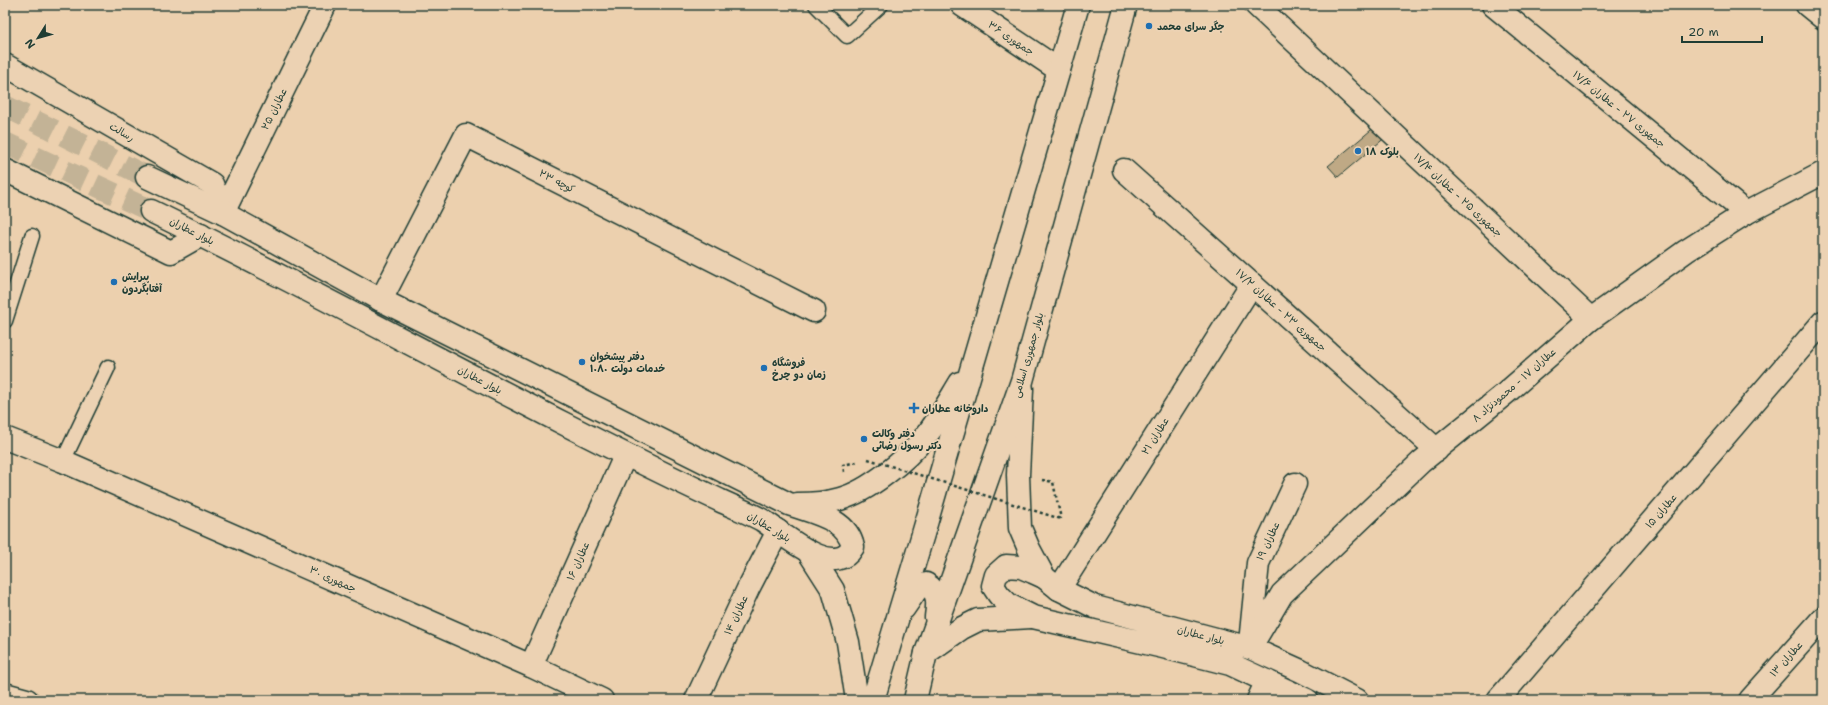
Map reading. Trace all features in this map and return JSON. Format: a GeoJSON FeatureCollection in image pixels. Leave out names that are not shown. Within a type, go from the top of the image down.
{"type":"FeatureCollection","features":[{"type":"Feature","properties":{"kind":"street","name":"عطاران ۲۵"},"geometry":{"type":"LineString","coordinates":[[223,214],[325,5]]}},
{"type":"Feature","properties":{"kind":"street","name":"جمهوری ۳۶"},"geometry":{"type":"LineString","coordinates":[[962,5],[1059,70]]}},
{"type":"Feature","properties":{"kind":"street"},"geometry":{"type":"LineString","coordinates":[[873,700],[1078,5]]}},
{"type":"Feature","properties":{"kind":"street","name":"بلوار جمهوری اسلامی"},"geometry":{"type":"LineString","coordinates":[[915,700],[926,653],[1022,382],[1126,5]]}},
{"type":"Feature","properties":{"kind":"street","name":"جمهوری ۲۵ - عطاران ۱۷/۴"},"geometry":{"type":"LineString","coordinates":[[1256,5],[1591,319]]}},
{"type":"Feature","properties":{"kind":"street","name":"جمهوری ۲۷ - عطاران ۱۷/۶"},"geometry":{"type":"LineString","coordinates":[[1493,5],[1746,213]]}},
{"type":"Feature","properties":{"kind":"street"},"geometry":{"type":"LineString","coordinates":[[1806,5],[1823,18]]}},
{"type":"Feature","properties":{"kind":"street","name":"رسالت"},"geometry":{"type":"LineString","coordinates":[[5,65],[212,184],[223,214]]}},
{"type":"Feature","properties":{"kind":"street","name":"کوچه ۲۳"},"geometry":{"type":"LineString","coordinates":[[381,300],[466,135],[814,311]]}},
{"type":"Feature","properties":{"kind":"street"},"geometry":{"type":"LineString","coordinates":[[5,170],[171,252],[201,235]]}},
{"type":"Feature","properties":{"kind":"street","name":"جمهوری ۲۳ - عطاران ۱۷/۲"},"geometry":{"type":"LineString","coordinates":[[1124,170],[1437,450]]}},
{"type":"Feature","properties":{"kind":"street","name":"عطاران ۱۷ - محمودنژاد ۸"},"geometry":{"type":"LineString","coordinates":[[1250,648],[1282,594],[1421,462],[1506,393],[1591,319],[1686,251],[1746,213],[1823,173]]}},
{"type":"Feature","properties":{"kind":"street"},"geometry":{"type":"LineString","coordinates":[[147,177],[223,214],[381,300],[789,504],[837,523],[845,529],[851,539],[853,547],[849,554],[840,559],[829,559],[808,551]]}},
{"type":"Feature","properties":{"kind":"street","name":"بلوار عطاران"},"geometry":{"type":"LineString","coordinates":[[151,210],[625,456],[761,520],[808,551]]}},
{"type":"Feature","properties":{"kind":"street","name":"عطاران ۲۱"},"geometry":{"type":"LineString","coordinates":[[1051,583],[1252,284]]}},
{"type":"Feature","properties":{"kind":"street","name":"عطاران ۱۵"},"geometry":{"type":"LineString","coordinates":[[1498,700],[1823,322]]}},
{"type":"Feature","properties":{"kind":"street"},"geometry":{"type":"LineString","coordinates":[[789,504],[823,503],[841,499],[859,491],[890,470],[910,454],[926,436],[972,366]]}},
{"type":"Feature","properties":{"kind":"street"},"geometry":{"type":"LineString","coordinates":[[1022,382],[1018,512],[1020,528],[1029,549],[1051,583]]}},
{"type":"Feature","properties":{"kind":"street","name":"جمهوری ۳۰"},"geometry":{"type":"LineString","coordinates":[[5,438],[63,461],[531,666],[602,700]]}},
{"type":"Feature","properties":{"kind":"street","name":"عطاران ۱۶"},"geometry":{"type":"LineString","coordinates":[[531,666],[625,456]]}},
{"type":"Feature","properties":{"kind":"street","name":"عطاران ۱۹"},"geometry":{"type":"LineString","coordinates":[[1250,648],[1258,563],[1295,484]]}},
{"type":"Feature","properties":{"kind":"street","name":"عطاران ۱۴"},"geometry":{"type":"LineString","coordinates":[[696,700],[748,589],[778,531]]}},
{"type":"Feature","properties":{"kind":"street"},"geometry":{"type":"LineString","coordinates":[[808,551],[833,590],[848,642],[857,700]]}},
{"type":"Feature","properties":{"kind":"street","name":"بلوار عطاران"},"geometry":{"type":"LineString","coordinates":[[1307,700],[1230,664],[1032,617],[1009,605],[999,595],[993,586],[996,575],[1006,566],[1021,567],[1095,606],[1250,648],[1357,700]]}},
{"type":"Feature","properties":{"kind":"street"},"geometry":{"type":"LineString","coordinates":[[898,618],[917,589],[926,584],[932,588],[937,596],[935,628]]}},
{"type":"Feature","properties":{"kind":"street"},"geometry":{"type":"LineString","coordinates":[[926,653],[962,628],[978,620],[1032,617]]}},
{"type":"Feature","properties":{"kind":"street","name":"عطاران ۱۳"},"geometry":{"type":"LineString","coordinates":[[1750,700],[1823,618]]}},
{"type":"Feature","properties":{"kind":"street"},"geometry":{"type":"LineString","coordinates":[[1258,700],[1268,681]]}},
{"type":"Feature","properties":{"kind":"street"},"geometry":{"type":"LineString","coordinates":[[5,694],[27,700]]}},
{"type":"Feature","properties":{"kind":"lane"},"geometry":{"type":"LineString","coordinates":[[816,5],[847,36],[881,5]]}},
{"type":"Feature","properties":{"kind":"lane"},"geometry":{"type":"LineString","coordinates":[[5,321],[32,236]]}},
{"type":"Feature","properties":{"kind":"lane"},"geometry":{"type":"LineString","coordinates":[[63,461],[108,367]]}},
{"type":"Feature","properties":{"kind":"path"},"geometry":{"type":"LineString","coordinates":[[868,459],[1061,519],[1053,482]]}},
{"type":"Feature","properties":{"kind":"building","name":"بلوک ۱۸"},"geometry":{"type":"Polygon","coordinates":[[[1377,125],[1387,136],[1338,177],[1328,166],[1377,125]]]}},
{"type":"Feature","properties":{"kind":"tunnel"},"geometry":{"type":"LineString","coordinates":[[5,106],[147,177]]}},
{"type":"Feature","properties":{"kind":"tunnel"},"geometry":{"type":"LineString","coordinates":[[5,143],[151,211]]}},
{"type":"Feature","properties":{"kind":"place","name":"جگر سرای محمد"},"geometry":{"type":"Point","coordinates":[1149,26]}},
{"type":"Feature","properties":{"kind":"place","name":"بلوک ۱۸"},"geometry":{"type":"Point","coordinates":[1358,151]}},
{"type":"Feature","properties":{"kind":"place","name":"پیرایش آفتابگردون"},"geometry":{"type":"Point","coordinates":[114,282]}},
{"type":"Feature","properties":{"kind":"place","name":"دفتر پیشخوان خدمات دولت ۱۰۸۰"},"geometry":{"type":"Point","coordinates":[582,362]}},
{"type":"Feature","properties":{"kind":"place","name":"فروشگاه زمان دو چرخ"},"geometry":{"type":"Point","coordinates":[764,368]}},
{"type":"Feature","properties":{"kind":"place","name":"داروخانه عطاران"},"geometry":{"type":"Point","coordinates":[914,408]}},
{"type":"Feature","properties":{"kind":"place","name":"دفتر وکالت دکتر رسول رضائی"},"geometry":{"type":"Point","coordinates":[864,439]}}]}
